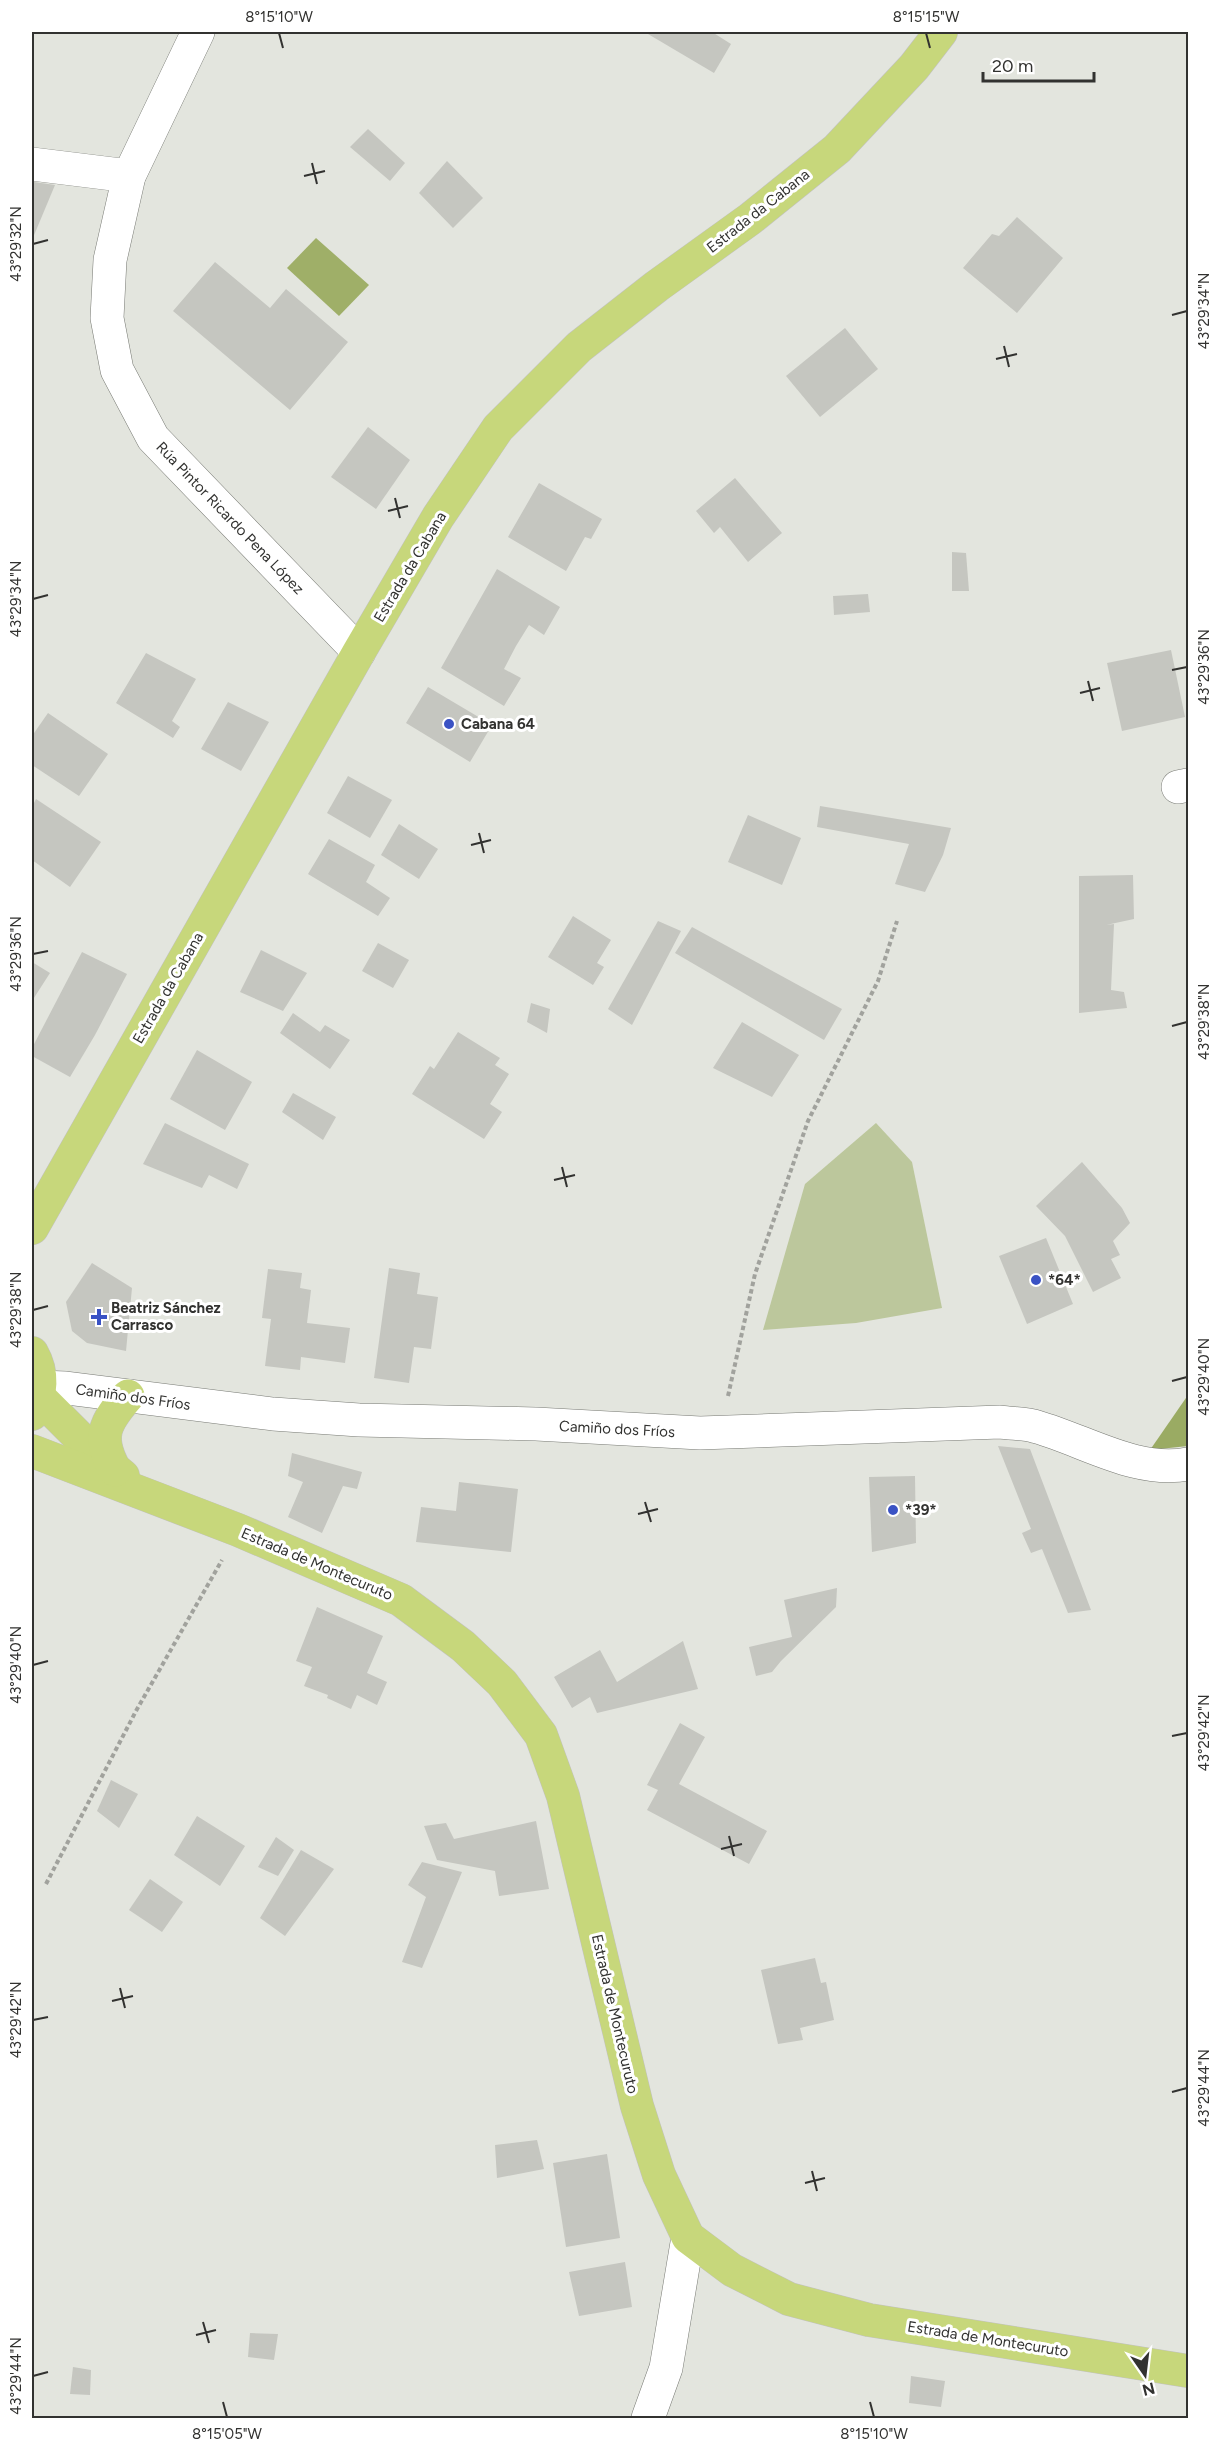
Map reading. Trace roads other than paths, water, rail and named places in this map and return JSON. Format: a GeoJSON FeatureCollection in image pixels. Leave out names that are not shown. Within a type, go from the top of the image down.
{"type":"FeatureCollection","features":[{"type":"Feature","properties":{"kind":"main road","name":"Estrada da Cabana"},"geometry":{"type":"LineString","coordinates":[[32,1228],[359,652],[438,517],[498,428],[579,347],[657,286],[750,219],[837,149],[914,67],[941,32]]}},
{"type":"Feature","properties":{"kind":"main road"},"geometry":{"type":"LineString","coordinates":[[32,1353],[38,1366],[37,1399]]}},
{"type":"Feature","properties":{"kind":"main road"},"geometry":{"type":"LineString","coordinates":[[115,1470],[106,1452],[104,1434],[113,1413],[128,1396]]}},
{"type":"Feature","properties":{"kind":"main road","name":"Estrada de Montecuruto"},"geometry":{"type":"LineString","coordinates":[[37,1399],[94,1452],[146,1493]]}},
{"type":"Feature","properties":{"kind":"main road","name":"Estrada de Montecuruto"},"geometry":{"type":"LineString","coordinates":[[32,1451],[238,1530],[401,1600],[463,1646],[502,1683],[541,1735],[563,1796],[637,2106],[659,2175],[688,2237],[732,2270],[789,2299],[869,2320],[1188,2371]]}},
{"type":"Feature","properties":{"kind":"street","name":"Rúa Pintor Ricardo Pena López"},"geometry":{"type":"LineString","coordinates":[[198,32],[129,176],[110,260],[106,318],[117,370],[153,438],[359,652]]}},
{"type":"Feature","properties":{"kind":"street"},"geometry":{"type":"LineString","coordinates":[[32,164],[129,176]]}},
{"type":"Feature","properties":{"kind":"street","name":"Camiño dos Fríos"},"geometry":{"type":"LineString","coordinates":[[37,1399],[128,1396],[273,1414],[359,1420],[536,1424],[720,1433],[1000,1422],[1035,1426],[1144,1464],[1171,1467],[1188,1464]]}},
{"type":"Feature","properties":{"kind":"street"},"geometry":{"type":"LineString","coordinates":[[648,2418],[666,2368],[688,2237]]}},
{"type":"Feature","properties":{"kind":"place","name":"Cabana 64"},"geometry":{"type":"Point","coordinates":[449,724]}},
{"type":"Feature","properties":{"kind":"place","name":"*64*"},"geometry":{"type":"Point","coordinates":[1036,1280]}},
{"type":"Feature","properties":{"kind":"place","name":"Beatriz Sánchez Carrasco"},"geometry":{"type":"Point","coordinates":[99,1317]}},
{"type":"Feature","properties":{"kind":"place","name":"*39*"},"geometry":{"type":"Point","coordinates":[893,1510]}}]}
